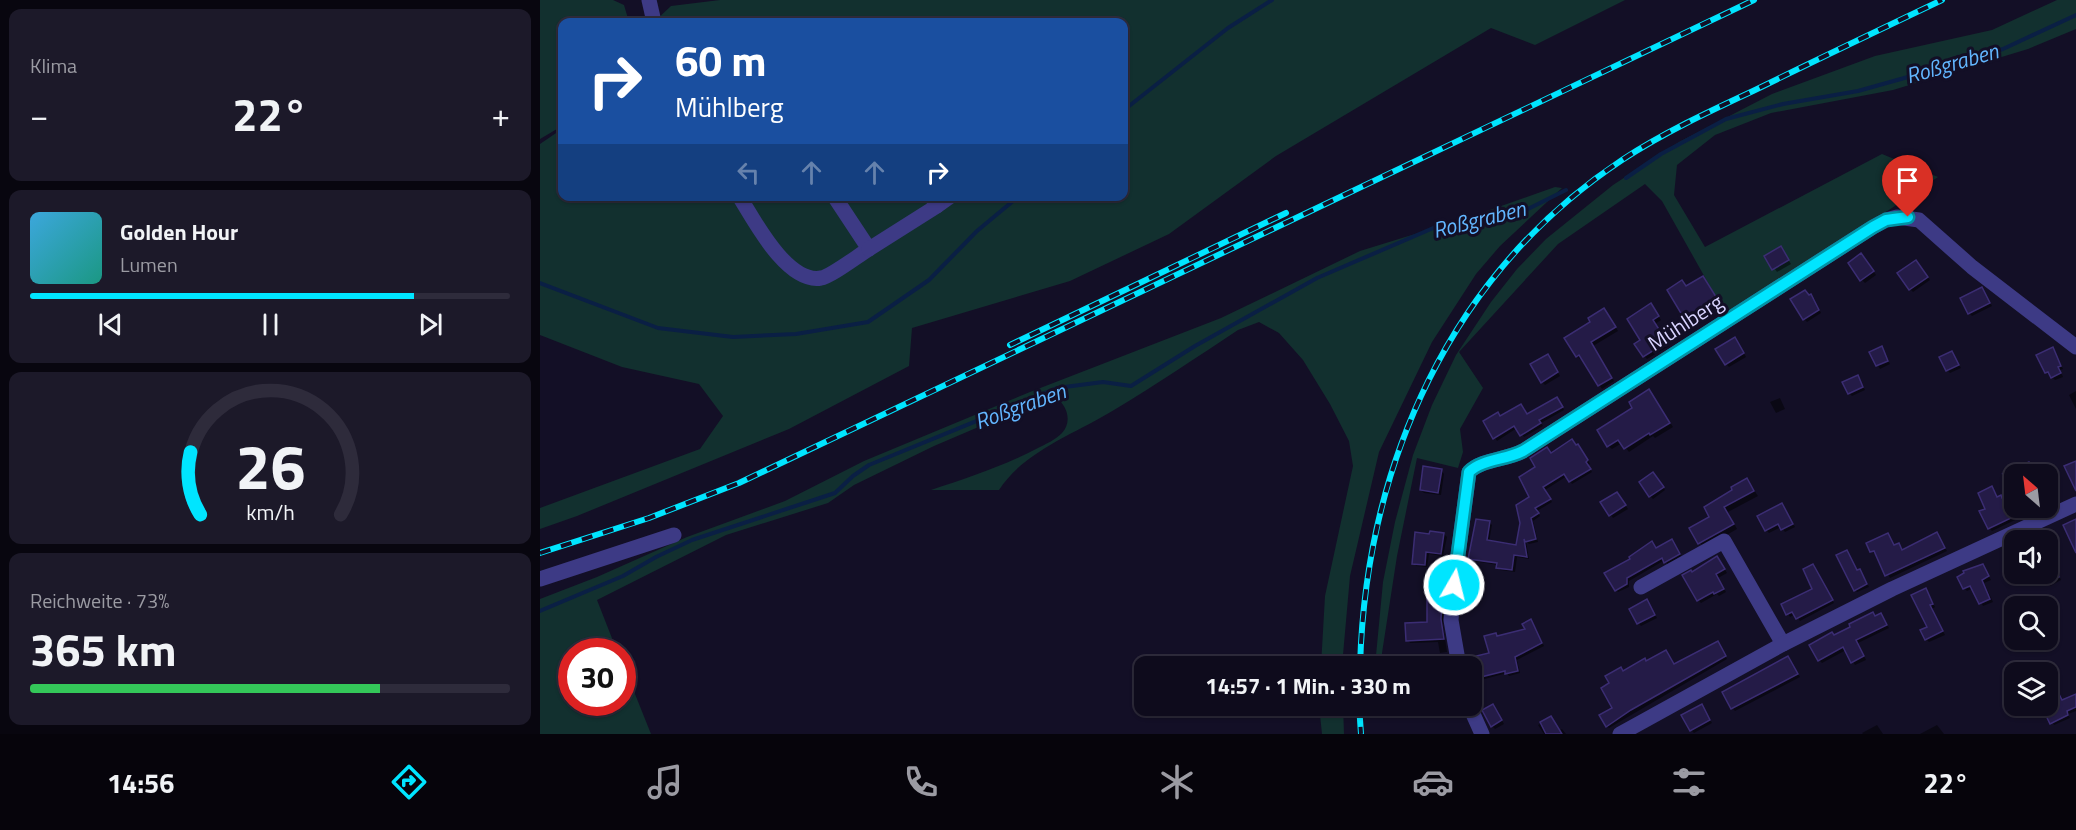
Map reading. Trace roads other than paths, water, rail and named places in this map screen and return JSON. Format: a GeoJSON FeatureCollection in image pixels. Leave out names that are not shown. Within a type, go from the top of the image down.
{"type":"FeatureCollection","features":[{"type":"Feature","properties":{"kind":"street"},"geometry":{"type":"LineString","coordinates":[[649,0],[653,18]]}},
{"type":"Feature","properties":{"kind":"street"},"geometry":{"type":"LineString","coordinates":[[742,201],[779,258],[791,269],[809,277],[821,278],[869,249],[934,201]]}},
{"type":"Feature","properties":{"kind":"street"},"geometry":{"type":"LineString","coordinates":[[837,201],[869,249]]}},
{"type":"Feature","properties":{"kind":"street","name":"Mühlberg"},"geometry":{"type":"LineString","coordinates":[[1457,656],[1451,621],[1469,472],[1481,464],[1512,457],[1523,451],[1880,223],[1897,217],[1919,220],[1972,267],[2076,347]]}},
{"type":"Feature","properties":{"kind":"street"},"geometry":{"type":"LineString","coordinates":[[1620,734],[1783,644],[1892,589],[2076,504]]}},
{"type":"Feature","properties":{"kind":"street"},"geometry":{"type":"LineString","coordinates":[[540,579],[674,534]]}},
{"type":"Feature","properties":{"kind":"street"},"geometry":{"type":"LineString","coordinates":[[1641,587],[1724,541],[1783,644]]}},
{"type":"Feature","properties":{"kind":"street"},"geometry":{"type":"LineString","coordinates":[[1474,716],[1482,734]]}},
{"type":"Feature","properties":{"kind":"waterway","name":"Roßgraben"},"geometry":{"type":"LineString","coordinates":[[1128,107],[1228,28],[1272,0]]}},
{"type":"Feature","properties":{"kind":"waterway","name":"Roßgraben"},"geometry":{"type":"LineString","coordinates":[[1626,178],[1661,154],[1726,119],[1783,104],[1858,91],[1940,68],[2003,49],[2076,15]]}},
{"type":"Feature","properties":{"kind":"waterway","name":"Roßgraben"},"geometry":{"type":"LineString","coordinates":[[540,611],[623,576],[692,540],[835,493],[869,465],[1057,388],[1103,382],[1131,386],[1195,346],[1317,278],[1438,226],[1528,209],[1566,190]]}},
{"type":"Feature","properties":{"kind":"waterway","name":"Roßgraben"},"geometry":{"type":"LineString","coordinates":[[540,283],[658,328],[733,337],[796,334],[868,322],[929,280],[977,231],[1013,201]]}},
{"type":"Feature","properties":{"kind":"railway"},"geometry":{"type":"LineString","coordinates":[[540,553],[649,518],[739,483],[1754,0]]}},
{"type":"Feature","properties":{"kind":"railway"},"geometry":{"type":"LineString","coordinates":[[1361,656],[1366,591],[1379,518],[1400,447],[1429,380],[1465,317],[1509,259],[1562,206],[1638,150],[1703,115],[1942,0]]}},
{"type":"Feature","properties":{"kind":"railway"},"geometry":{"type":"LineString","coordinates":[[1010,345],[1286,213]]}},
{"type":"Feature","properties":{"kind":"railway"},"geometry":{"type":"LineString","coordinates":[[1360,716],[1361,734]]}}]}
